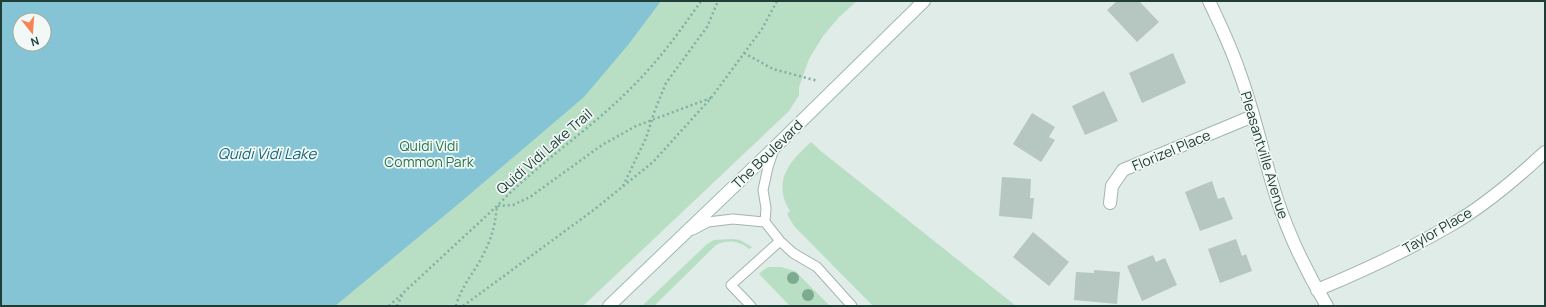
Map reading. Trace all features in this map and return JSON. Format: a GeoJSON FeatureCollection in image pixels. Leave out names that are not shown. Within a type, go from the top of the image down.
{"type":"FeatureCollection","features":[{"type":"Feature","properties":{"kind":"street","name":"The Boulevard"},"geometry":{"type":"LineString","coordinates":[[609,306],[774,148],[924,1]]}},
{"type":"Feature","properties":{"kind":"street","name":"Pleasantville Avenue"},"geometry":{"type":"LineString","coordinates":[[1210,1],[1240,72],[1277,198],[1289,230],[1317,290],[1327,306]]}},
{"type":"Feature","properties":{"kind":"street","name":"Florizel Place"},"geometry":{"type":"LineString","coordinates":[[1110,203],[1112,186],[1124,170],[1253,116]]}},
{"type":"Feature","properties":{"kind":"street","name":"Taylor Place"},"geometry":{"type":"LineString","coordinates":[[1317,290],[1366,269],[1452,224],[1497,193],[1545,152]]}},
{"type":"Feature","properties":{"kind":"lane"},"geometry":{"type":"LineString","coordinates":[[774,148],[763,190],[766,208],[765,222],[780,241],[793,253],[817,267],[852,306]]}},
{"type":"Feature","properties":{"kind":"lane"},"geometry":{"type":"LineString","coordinates":[[681,236],[708,222],[733,219],[765,222]]}},
{"type":"Feature","properties":{"kind":"lane"},"geometry":{"type":"LineString","coordinates":[[751,306],[732,285],[780,241]]}},
{"type":"Feature","properties":{"kind":"path","name":"Quidi Vidi Lake Trail"},"geometry":{"type":"LineString","coordinates":[[388,306],[497,206],[513,189],[565,147],[628,91],[677,36],[701,1]]}},
{"type":"Feature","properties":{"kind":"path"},"geometry":{"type":"LineString","coordinates":[[623,187],[646,138],[666,83],[707,27],[718,1]]}},
{"type":"Feature","properties":{"kind":"path"},"geometry":{"type":"LineString","coordinates":[[463,306],[595,209],[653,162],[711,98],[762,29],[777,1]]}},
{"type":"Feature","properties":{"kind":"path"},"geometry":{"type":"LineString","coordinates":[[744,53],[773,69],[802,78]]}},
{"type":"Feature","properties":{"kind":"path"},"geometry":{"type":"LineString","coordinates":[[456,306],[458,296],[481,258],[494,230],[497,206],[513,205],[530,197],[602,145],[636,126],[651,122],[684,107],[711,98]]}},
{"type":"Feature","properties":{"kind":"path"},"geometry":{"type":"LineString","coordinates":[[397,306],[404,291]]}},
{"type":"Feature","properties":{"kind":"green space","name":"Quidi Vidi Lake"},"geometry":{"type":"Polygon","coordinates":[[[1,1],[857,1],[839,17],[823,36],[809,59],[799,87],[799,95],[789,111],[583,306],[1,306],[1,1]]]}},
{"type":"Feature","properties":{"kind":"green space"},"geometry":{"type":"Polygon","coordinates":[[[811,142],[1016,306],[873,306],[794,226],[787,214],[790,211],[785,201],[783,191],[783,182],[786,173],[796,157],[811,142]]]}},
{"type":"Feature","properties":{"kind":"green space"},"geometry":{"type":"Polygon","coordinates":[[[714,240],[740,240],[752,247],[749,249],[742,244],[733,242],[725,242],[716,245],[654,306],[642,306],[707,244],[714,240]]]}},
{"type":"Feature","properties":{"kind":"green space"},"geometry":{"type":"Polygon","coordinates":[[[768,267],[781,267],[795,271],[830,306],[790,306],[759,274],[768,267]]]}},
{"type":"Feature","properties":{"kind":"water","name":"Quidi Vidi Lake"},"geometry":{"type":"Polygon","coordinates":[[[1,1],[661,1],[628,45],[584,97],[335,306],[1,306],[1,1]]]}},
{"type":"Feature","properties":{"kind":"building"},"geometry":{"type":"Polygon","coordinates":[[[1117,1],[1139,1],[1159,22],[1137,42],[1107,10],[1117,1]]]}},
{"type":"Feature","properties":{"kind":"building"},"geometry":{"type":"Polygon","coordinates":[[[1173,53],[1186,83],[1142,103],[1129,73],[1173,53]]]}},
{"type":"Feature","properties":{"kind":"building"},"geometry":{"type":"Polygon","coordinates":[[[1104,91],[1118,121],[1085,135],[1072,106],[1104,91]]]}},
{"type":"Feature","properties":{"kind":"building"},"geometry":{"type":"Polygon","coordinates":[[[1032,113],[1055,127],[1049,137],[1055,140],[1041,162],[1013,144],[1032,113]]]}},
{"type":"Feature","properties":{"kind":"building"},"geometry":{"type":"Polygon","coordinates":[[[1002,177],[1031,179],[1030,198],[1034,198],[1032,219],[999,216],[1002,177]]]}},
{"type":"Feature","properties":{"kind":"building"},"geometry":{"type":"Polygon","coordinates":[[[1212,181],[1218,199],[1224,197],[1233,219],[1200,231],[1185,192],[1212,181]]]}},
{"type":"Feature","properties":{"kind":"building"},"geometry":{"type":"Polygon","coordinates":[[[1033,232],[1069,262],[1049,286],[1013,257],[1033,232]]]}},
{"type":"Feature","properties":{"kind":"building"},"geometry":{"type":"Polygon","coordinates":[[[1236,239],[1242,256],[1246,254],[1252,271],[1220,283],[1208,249],[1236,239]]]}},
{"type":"Feature","properties":{"kind":"building"},"geometry":{"type":"Polygon","coordinates":[[[1153,255],[1156,262],[1165,258],[1177,285],[1142,301],[1127,266],[1153,255]]]}},
{"type":"Feature","properties":{"kind":"building"},"geometry":{"type":"Polygon","coordinates":[[[1094,270],[1120,272],[1117,304],[1074,300],[1076,272],[1094,273],[1094,270]]]}},
{"type":"Feature","properties":{"kind":"park label","name":"Quidi Vidi Common Park"},"geometry":{"type":"Point","coordinates":[429,154]}}]}
